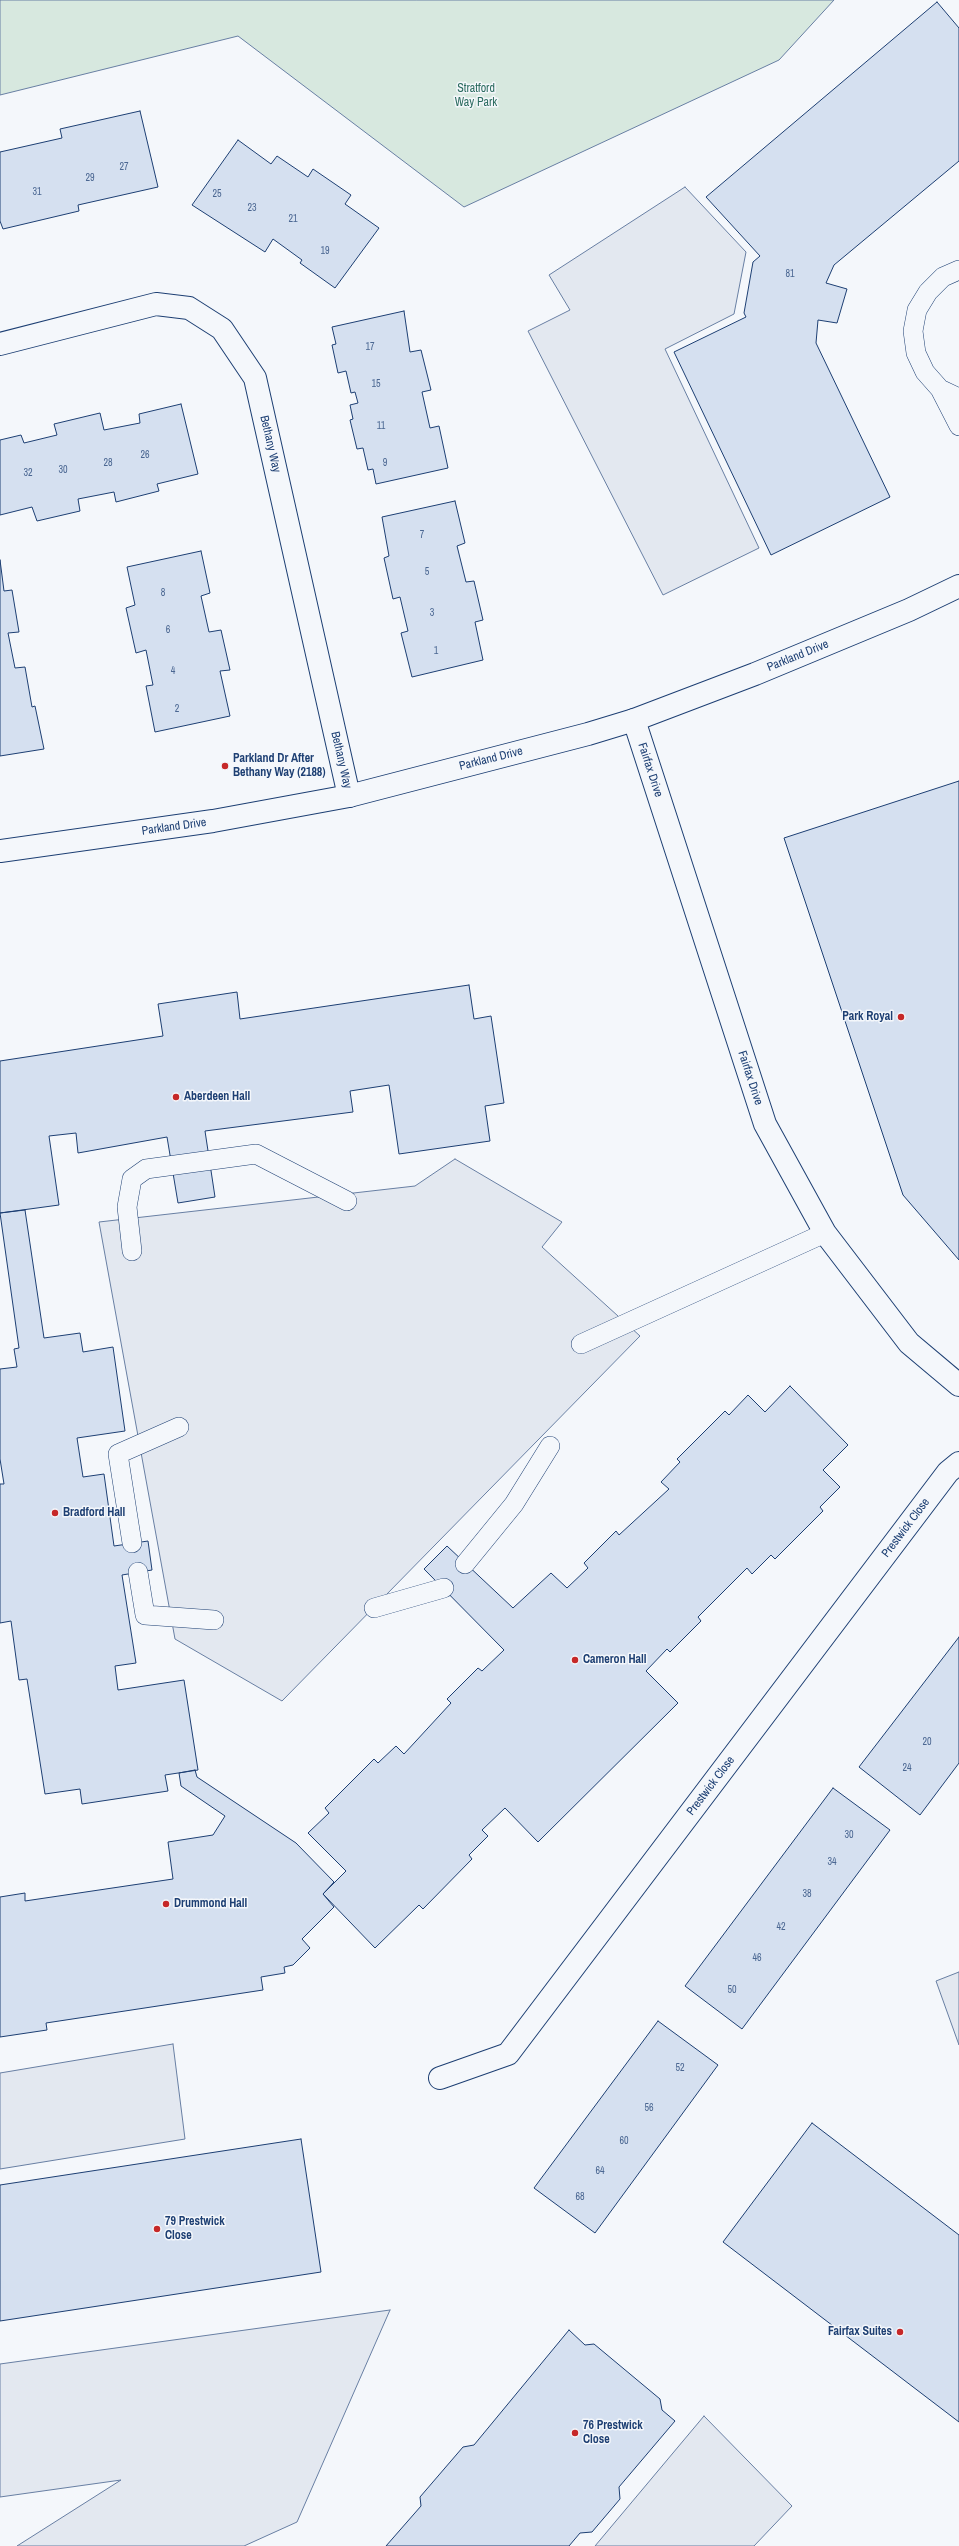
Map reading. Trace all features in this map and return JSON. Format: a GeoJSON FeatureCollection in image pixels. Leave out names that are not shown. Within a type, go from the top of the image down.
{"type":"FeatureCollection","features":[{"type":"Feature","properties":{"kind":"street","name":"Bethany Way"},"geometry":{"type":"LineString","coordinates":[[0,344],[156,304],[189,308],[222,329],[255,378],[349,796]]}},
{"type":"Feature","properties":{"kind":"street","name":"Parkland Drive"},"geometry":{"type":"LineString","coordinates":[[0,851],[214,821],[349,796],[634,720],[865,628],[959,586]]}},
{"type":"Feature","properties":{"kind":"street","name":"Fairfax Drive"},"geometry":{"type":"LineString","coordinates":[[634,720],[765,1124],[825,1232],[909,1343],[959,1385]]}},
{"type":"Feature","properties":{"kind":"street","name":"Prestwick Close"},"geometry":{"type":"LineString","coordinates":[[440,2078],[508,2054],[948,1472],[959,1463]]}},
{"type":"Feature","properties":{"kind":"lane"},"geometry":{"type":"LineString","coordinates":[[959,270],[943,277],[928,292],[917,310],[913,331],[916,353],[925,372],[940,389],[959,426]]}},
{"type":"Feature","properties":{"kind":"lane"},"geometry":{"type":"LineString","coordinates":[[940,389],[959,398]]}},
{"type":"Feature","properties":{"kind":"lane"},"geometry":{"type":"LineString","coordinates":[[132,1251],[127,1207],[132,1179],[146,1170],[256,1154],[347,1201]]}},
{"type":"Feature","properties":{"kind":"lane"},"geometry":{"type":"LineString","coordinates":[[581,1344],[825,1232]]}},
{"type":"Feature","properties":{"kind":"lane"},"geometry":{"type":"LineString","coordinates":[[132,1543],[118,1454],[179,1427]]}},
{"type":"Feature","properties":{"kind":"lane"},"geometry":{"type":"LineString","coordinates":[[465,1564],[514,1504],[550,1446]]}},
{"type":"Feature","properties":{"kind":"lane"},"geometry":{"type":"LineString","coordinates":[[138,1572],[145,1615],[214,1620]]}},
{"type":"Feature","properties":{"kind":"lane"},"geometry":{"type":"LineString","coordinates":[[374,1608],[444,1588]]}},
{"type":"Feature","properties":{"kind":"green space","name":"Stratford Way Park"},"geometry":{"type":"Polygon","coordinates":[[[0,0],[834,0],[779,60],[464,207],[238,36],[0,95],[0,0]]]}},
{"type":"Feature","properties":{"kind":"shaded area"},"geometry":{"type":"Polygon","coordinates":[[[685,187],[746,252],[734,314],[665,349],[759,548],[663,595],[528,331],[570,310],[549,275],[685,187]]]}},
{"type":"Feature","properties":{"kind":"shaded area"},"geometry":{"type":"Polygon","coordinates":[[[455,1159],[562,1222],[542,1247],[640,1336],[282,1701],[175,1639],[99,1222],[415,1186],[455,1159]]]}},
{"type":"Feature","properties":{"kind":"shaded area"},"geometry":{"type":"Polygon","coordinates":[[[959,1972],[959,2045],[936,1981],[959,1972]]]}},
{"type":"Feature","properties":{"kind":"shaded area"},"geometry":{"type":"Polygon","coordinates":[[[173,2044],[185,2139],[0,2169],[0,2073],[173,2044]]]}},
{"type":"Feature","properties":{"kind":"shaded area"},"geometry":{"type":"Polygon","coordinates":[[[390,2310],[297,2522],[244,2546],[17,2546],[121,2480],[0,2497],[0,2364],[390,2310]]]}},
{"type":"Feature","properties":{"kind":"shaded area"},"geometry":{"type":"Polygon","coordinates":[[[704,2416],[792,2506],[754,2546],[595,2546],[704,2416]]]}},
{"type":"Feature","properties":{"kind":"building"},"geometry":{"type":"Polygon","coordinates":[[[937,2],[959,28],[959,161],[834,265],[826,283],[847,289],[837,323],[818,320],[816,343],[890,497],[771,555],[674,352],[746,317],[744,313],[753,262],[760,256],[706,197],[937,2]]]}},
{"type":"Feature","properties":{"kind":"building"},"geometry":{"type":"Polygon","coordinates":[[[140,111],[158,187],[78,205],[79,211],[3,229],[0,221],[0,152],[62,138],[60,129],[140,111]]]}},
{"type":"Feature","properties":{"kind":"building"},"geometry":{"type":"Polygon","coordinates":[[[238,140],[271,164],[277,156],[308,177],[313,169],[351,195],[345,204],[379,228],[335,288],[300,263],[302,260],[273,239],[265,252],[192,205],[238,140]]]}},
{"type":"Feature","properties":{"kind":"building"},"geometry":{"type":"Polygon","coordinates":[[[404,311],[410,352],[421,350],[431,390],[422,392],[430,428],[439,426],[448,468],[376,484],[373,469],[368,470],[363,448],[357,449],[350,420],[353,419],[350,405],[358,403],[355,392],[351,393],[346,371],[338,373],[332,345],[336,344],[332,327],[404,311]]]}},
{"type":"Feature","properties":{"kind":"building"},"geometry":{"type":"Polygon","coordinates":[[[181,404],[198,474],[157,484],[159,491],[116,502],[114,492],[78,499],[80,511],[37,521],[32,507],[0,515],[0,440],[21,435],[24,443],[57,435],[54,424],[100,413],[104,430],[140,423],[139,414],[181,404]]]}},
{"type":"Feature","properties":{"kind":"building"},"geometry":{"type":"Polygon","coordinates":[[[455,501],[465,543],[457,546],[466,582],[474,581],[483,620],[475,622],[483,660],[412,677],[401,633],[408,631],[400,597],[393,599],[384,558],[389,556],[382,517],[455,501]]]}},
{"type":"Feature","properties":{"kind":"building"},"geometry":{"type":"Polygon","coordinates":[[[201,551],[210,593],[201,596],[209,632],[221,630],[230,670],[220,671],[230,716],[155,732],[146,686],[153,685],[146,650],[136,653],[126,608],[135,605],[127,567],[201,551]]]}},
{"type":"Feature","properties":{"kind":"building"},"geometry":{"type":"Polygon","coordinates":[[[0,560],[4,591],[12,590],[19,632],[8,633],[15,668],[25,667],[32,707],[35,706],[44,749],[0,756],[0,560]]]}},
{"type":"Feature","properties":{"kind":"building","name":"Park Royal"},"geometry":{"type":"Polygon","coordinates":[[[959,781],[959,1260],[903,1195],[784,838],[959,781]]]}},
{"type":"Feature","properties":{"kind":"building","name":"Aberdeen Hall"},"geometry":{"type":"Polygon","coordinates":[[[469,985],[474,1019],[491,1016],[504,1103],[485,1106],[490,1141],[399,1154],[389,1085],[350,1091],[353,1112],[205,1131],[215,1197],[178,1203],[167,1137],[78,1153],[76,1133],[49,1136],[59,1205],[0,1213],[0,1061],[163,1036],[158,1004],[237,992],[240,1019],[469,985]]]}},
{"type":"Feature","properties":{"kind":"building","name":"Bradford Hall"},"geometry":{"type":"Polygon","coordinates":[[[25,1210],[44,1338],[80,1333],[83,1352],[113,1347],[125,1431],[77,1438],[83,1477],[104,1474],[114,1546],[148,1541],[152,1570],[122,1575],[136,1663],[115,1666],[118,1690],[184,1680],[198,1770],[165,1775],[168,1791],[82,1804],[80,1789],[45,1794],[27,1679],[19,1680],[11,1621],[0,1623],[0,1484],[4,1484],[0,1459],[0,1369],[17,1367],[14,1349],[19,1348],[0,1213],[25,1210]]]}},
{"type":"Feature","properties":{"kind":"building","name":"Cameron Hall"},"geometry":{"type":"Polygon","coordinates":[[[790,1386],[848,1445],[823,1470],[840,1487],[820,1507],[823,1511],[775,1559],[771,1555],[752,1574],[747,1568],[698,1617],[701,1621],[670,1652],[667,1649],[646,1671],[678,1703],[538,1842],[505,1808],[482,1830],[488,1836],[469,1855],[472,1859],[423,1909],[419,1905],[375,1948],[323,1894],[346,1871],[308,1833],[329,1813],[325,1808],[374,1759],[378,1763],[396,1746],[404,1754],[451,1703],[447,1699],[478,1668],[482,1671],[504,1650],[424,1569],[447,1546],[513,1608],[551,1573],[567,1588],[588,1568],[584,1563],[616,1531],[619,1535],[669,1489],[661,1482],[680,1462],[677,1459],[725,1411],[729,1415],[748,1395],[765,1412],[790,1386]]]}},
{"type":"Feature","properties":{"kind":"building"},"geometry":{"type":"Polygon","coordinates":[[[959,1637],[959,1763],[920,1815],[859,1767],[959,1637]]]}},
{"type":"Feature","properties":{"kind":"building","name":"Drummond Hall"},"geometry":{"type":"Polygon","coordinates":[[[195,1770],[197,1777],[296,1843],[334,1882],[323,1894],[334,1907],[302,1939],[310,1948],[293,1965],[284,1967],[285,1973],[261,1977],[263,1990],[46,2023],[47,2030],[0,2037],[0,1897],[25,1893],[25,1901],[173,1879],[168,1842],[213,1835],[225,1816],[181,1786],[179,1773],[195,1770]]]}},
{"type":"Feature","properties":{"kind":"building"},"geometry":{"type":"Polygon","coordinates":[[[833,1788],[890,1830],[742,2029],[685,1986],[833,1788]]]}},
{"type":"Feature","properties":{"kind":"building"},"geometry":{"type":"Polygon","coordinates":[[[658,2021],[718,2065],[595,2233],[534,2188],[658,2021]]]}},
{"type":"Feature","properties":{"kind":"building","name":"Fairfax Suites"},"geometry":{"type":"Polygon","coordinates":[[[812,2123],[959,2235],[959,2422],[723,2242],[812,2123]]]}},
{"type":"Feature","properties":{"kind":"building","name":"79 Prestwick Close"},"geometry":{"type":"Polygon","coordinates":[[[301,2139],[321,2272],[0,2321],[0,2185],[301,2139]]]}},
{"type":"Feature","properties":{"kind":"building","name":"76 Prestwick Close"},"geometry":{"type":"Polygon","coordinates":[[[569,2330],[585,2345],[594,2344],[660,2399],[662,2410],[675,2421],[619,2487],[620,2499],[592,2532],[580,2533],[569,2546],[386,2546],[421,2506],[420,2497],[463,2447],[474,2445],[569,2330]]]}},
{"type":"Feature","properties":{"kind":"place","name":"Parkland Dr After Bethany Way (2188)"},"geometry":{"type":"Point","coordinates":[225,766]}},
{"type":"Feature","properties":{"kind":"place","name":"Park Royal"},"geometry":{"type":"Point","coordinates":[901,1017]}},
{"type":"Feature","properties":{"kind":"place","name":"Aberdeen Hall"},"geometry":{"type":"Point","coordinates":[176,1097]}},
{"type":"Feature","properties":{"kind":"place","name":"Bradford Hall"},"geometry":{"type":"Point","coordinates":[55,1513]}},
{"type":"Feature","properties":{"kind":"place","name":"Cameron Hall"},"geometry":{"type":"Point","coordinates":[575,1660]}},
{"type":"Feature","properties":{"kind":"place","name":"Drummond Hall"},"geometry":{"type":"Point","coordinates":[166,1904]}},
{"type":"Feature","properties":{"kind":"place","name":"79 Prestwick Close"},"geometry":{"type":"Point","coordinates":[157,2229]}},
{"type":"Feature","properties":{"kind":"place","name":"Fairfax Suites"},"geometry":{"type":"Point","coordinates":[900,2332]}},
{"type":"Feature","properties":{"kind":"place","name":"76 Prestwick Close"},"geometry":{"type":"Point","coordinates":[575,2433]}}]}
